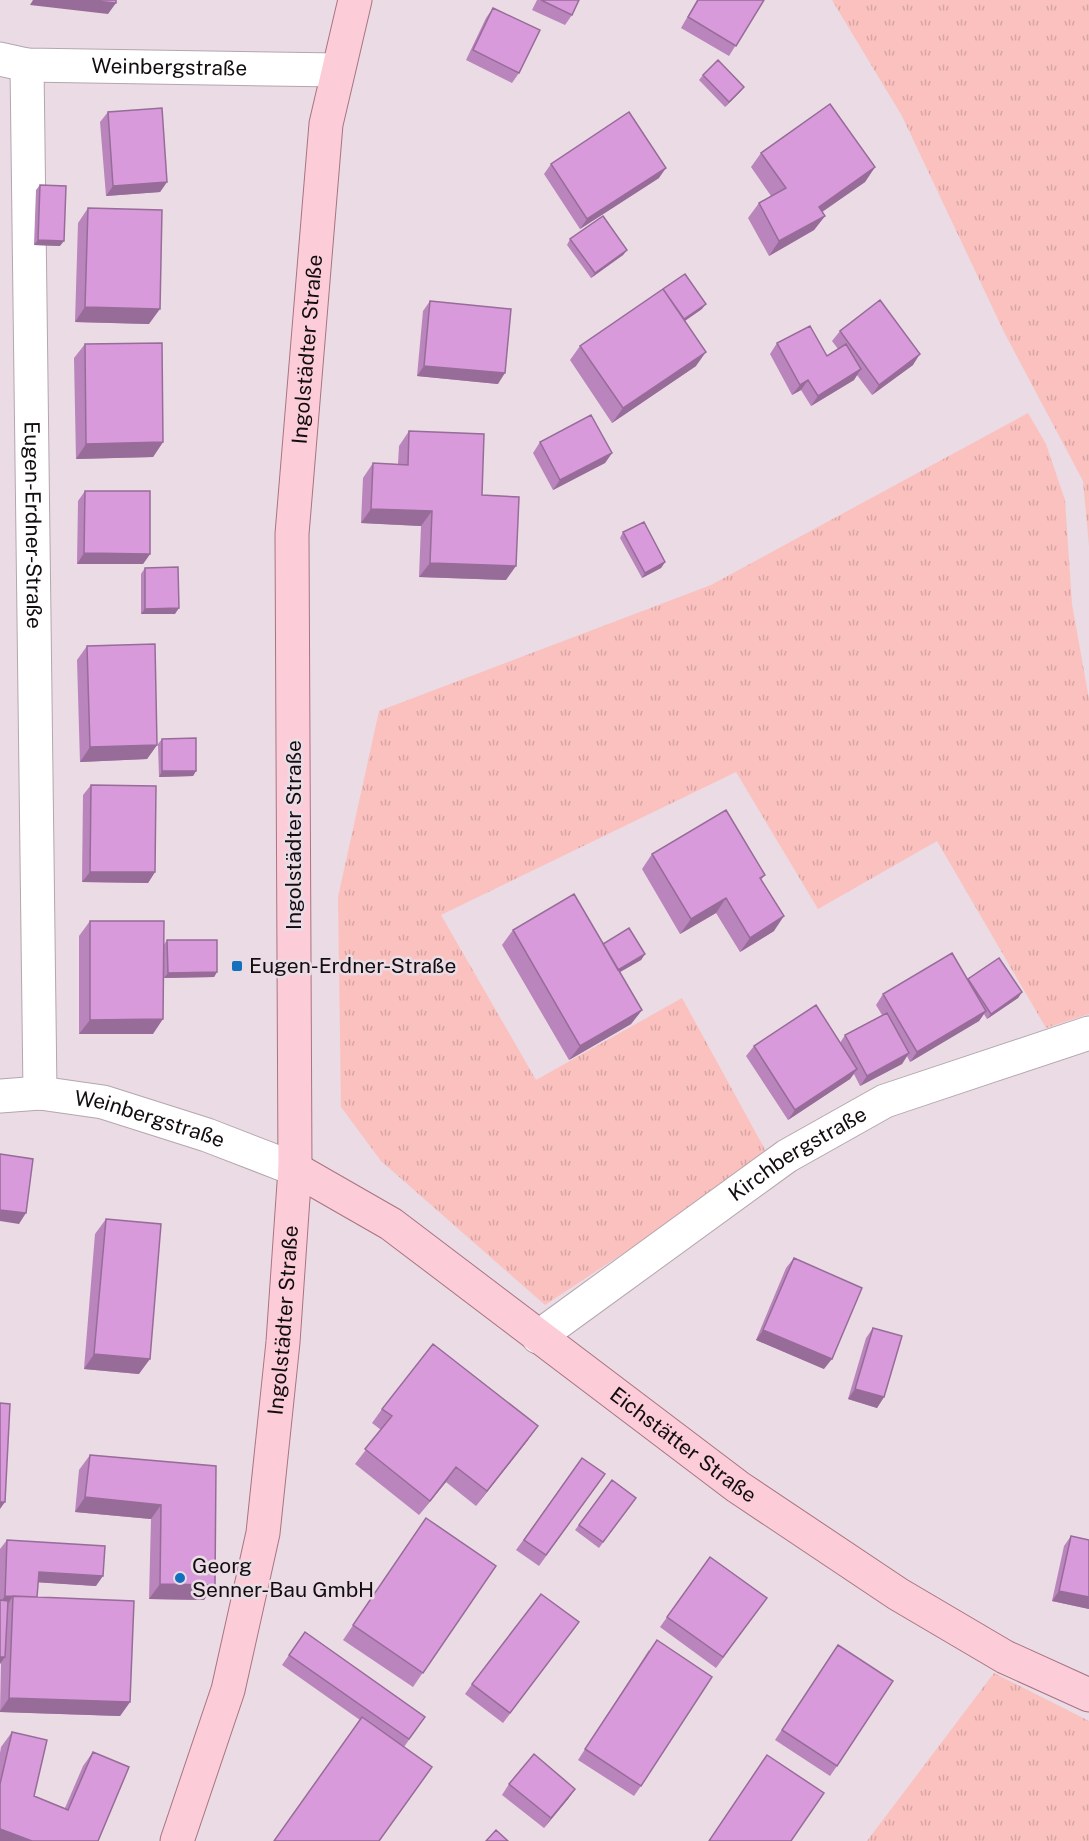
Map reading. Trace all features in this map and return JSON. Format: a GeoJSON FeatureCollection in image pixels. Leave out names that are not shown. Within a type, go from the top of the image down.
{"type":"FeatureCollection","features":[{"type":"Feature","properties":{"kind":"main road","name":"Ingolstädter Straße"},"geometry":{"type":"LineString","coordinates":[[177,1841],[228,1690],[263,1533],[283,1342],[295,1169],[292,534],[326,124],[355,0]]}},
{"type":"Feature","properties":{"kind":"main road","name":"Eichstätter Straße"},"geometry":{"type":"LineString","coordinates":[[295,1169],[391,1224],[738,1487],[898,1593],[1005,1657],[1089,1695]]}},
{"type":"Feature","properties":{"kind":"street","name":"Weinbergstraße"},"geometry":{"type":"LineString","coordinates":[[13,62],[338,70]]}},
{"type":"Feature","properties":{"kind":"street","name":"Eugen-Erdner-Straße"},"geometry":{"type":"LineString","coordinates":[[13,62],[40,1093]]}},
{"type":"Feature","properties":{"kind":"street","name":"Kirchbergstraße"},"geometry":{"type":"LineString","coordinates":[[538,1337],[787,1156],[885,1101],[1089,1033]]}},
{"type":"Feature","properties":{"kind":"street","name":"Weinbergstraße"},"geometry":{"type":"LineString","coordinates":[[0,1096],[40,1093],[103,1102],[207,1135],[295,1169]]}},
{"type":"Feature","properties":{"kind":"green space"},"geometry":{"type":"Polygon","coordinates":[[[832,0],[1089,0],[1089,546],[1083,481],[1004,332],[902,116],[832,0]]]}},
{"type":"Feature","properties":{"kind":"green space"},"geometry":{"type":"Polygon","coordinates":[[[1028,413],[1046,444],[1065,500],[1072,604],[1089,699],[1089,1014],[1046,1028],[937,841],[818,909],[736,772],[441,915],[536,1080],[682,998],[769,1157],[545,1305],[381,1161],[341,1107],[338,897],[379,711],[711,585],[1028,413]]]}},
{"type":"Feature","properties":{"kind":"green space"},"geometry":{"type":"Polygon","coordinates":[[[994,1673],[1089,1721],[1089,1841],[867,1841],[994,1673]]]}},
{"type":"Feature","properties":{"kind":"building"},"geometry":{"type":"Polygon","coordinates":[[[85,0],[116,0],[116,3],[85,0]]]}},
{"type":"Feature","properties":{"kind":"building"},"geometry":{"type":"Polygon","coordinates":[[[541,0],[579,0],[572,15],[541,0]]]}},
{"type":"Feature","properties":{"kind":"building"},"geometry":{"type":"Polygon","coordinates":[[[698,0],[764,0],[736,46],[688,17],[698,0]]]}},
{"type":"Feature","properties":{"kind":"building"},"geometry":{"type":"Polygon","coordinates":[[[493,8],[540,30],[519,73],[473,50],[493,8]]]}},
{"type":"Feature","properties":{"kind":"building"},"geometry":{"type":"Polygon","coordinates":[[[718,60],[744,87],[729,102],[703,75],[718,60]]]}},
{"type":"Feature","properties":{"kind":"building"},"geometry":{"type":"Polygon","coordinates":[[[830,104],[875,167],[819,207],[825,216],[779,241],[759,203],[786,188],[761,153],[830,104]]]}},
{"type":"Feature","properties":{"kind":"building"},"geometry":{"type":"Polygon","coordinates":[[[162,108],[167,182],[113,186],[108,112],[162,108]]]}},
{"type":"Feature","properties":{"kind":"building"},"geometry":{"type":"Polygon","coordinates":[[[629,112],[666,168],[587,219],[551,164],[629,112]]]}},
{"type":"Feature","properties":{"kind":"building"},"geometry":{"type":"Polygon","coordinates":[[[40,185],[66,186],[64,241],[38,240],[40,185]]]}},
{"type":"Feature","properties":{"kind":"building"},"geometry":{"type":"Polygon","coordinates":[[[88,208],[162,210],[160,309],[85,307],[88,208]]]}},
{"type":"Feature","properties":{"kind":"building"},"geometry":{"type":"Polygon","coordinates":[[[603,216],[627,250],[595,273],[570,239],[603,216]]]}},
{"type":"Feature","properties":{"kind":"building"},"geometry":{"type":"Polygon","coordinates":[[[685,274],[706,304],[684,319],[663,289],[685,274]]]}},
{"type":"Feature","properties":{"kind":"building"},"geometry":{"type":"Polygon","coordinates":[[[663,289],[706,352],[623,408],[580,346],[663,289]]]}},
{"type":"Feature","properties":{"kind":"building"},"geometry":{"type":"Polygon","coordinates":[[[880,300],[920,354],[879,385],[840,331],[880,300]]]}},
{"type":"Feature","properties":{"kind":"building"},"geometry":{"type":"Polygon","coordinates":[[[430,301],[511,309],[505,373],[424,366],[430,301]]]}},
{"type":"Feature","properties":{"kind":"building"},"geometry":{"type":"Polygon","coordinates":[[[810,326],[827,356],[846,344],[861,369],[818,396],[808,380],[800,385],[777,343],[810,326]]]}},
{"type":"Feature","properties":{"kind":"building"},"geometry":{"type":"Polygon","coordinates":[[[162,343],[163,442],[86,444],[85,344],[162,343]]]}},
{"type":"Feature","properties":{"kind":"building"},"geometry":{"type":"Polygon","coordinates":[[[591,415],[612,453],[560,480],[540,442],[591,415]]]}},
{"type":"Feature","properties":{"kind":"building"},"geometry":{"type":"Polygon","coordinates":[[[409,431],[484,434],[482,495],[519,497],[516,566],[430,563],[432,511],[371,509],[373,463],[408,465],[409,431]]]}},
{"type":"Feature","properties":{"kind":"building"},"geometry":{"type":"Polygon","coordinates":[[[85,491],[150,491],[150,554],[84,553],[85,491]]]}},
{"type":"Feature","properties":{"kind":"building"},"geometry":{"type":"Polygon","coordinates":[[[644,522],[665,562],[645,573],[623,532],[644,522]]]}},
{"type":"Feature","properties":{"kind":"building"},"geometry":{"type":"Polygon","coordinates":[[[178,567],[179,608],[145,609],[145,568],[178,567]]]}},
{"type":"Feature","properties":{"kind":"building"},"geometry":{"type":"Polygon","coordinates":[[[155,644],[157,745],[90,747],[87,646],[155,644]]]}},
{"type":"Feature","properties":{"kind":"building"},"geometry":{"type":"Polygon","coordinates":[[[196,738],[196,771],[162,771],[162,739],[196,738]]]}},
{"type":"Feature","properties":{"kind":"building"},"geometry":{"type":"Polygon","coordinates":[[[91,785],[156,786],[155,872],[90,872],[91,785]]]}},
{"type":"Feature","properties":{"kind":"building"},"geometry":{"type":"Polygon","coordinates":[[[726,810],[765,875],[760,878],[784,916],[750,938],[726,898],[691,919],[652,854],[726,810]]]}},
{"type":"Feature","properties":{"kind":"building"},"geometry":{"type":"Polygon","coordinates":[[[574,894],[642,1010],[580,1046],[513,930],[574,894]]]}},
{"type":"Feature","properties":{"kind":"building"},"geometry":{"type":"Polygon","coordinates":[[[90,921],[164,921],[163,1019],[90,1020],[90,921]]]}},
{"type":"Feature","properties":{"kind":"building"},"geometry":{"type":"Polygon","coordinates":[[[629,928],[645,954],[618,970],[603,944],[629,928]]]}},
{"type":"Feature","properties":{"kind":"building"},"geometry":{"type":"Polygon","coordinates":[[[167,940],[217,940],[217,972],[168,973],[167,940]]]}},
{"type":"Feature","properties":{"kind":"building"},"geometry":{"type":"Polygon","coordinates":[[[952,953],[986,1011],[917,1052],[883,994],[952,953]]]}},
{"type":"Feature","properties":{"kind":"building"},"geometry":{"type":"Polygon","coordinates":[[[999,958],[1022,992],[991,1014],[968,979],[999,958]]]}},
{"type":"Feature","properties":{"kind":"building"},"geometry":{"type":"Polygon","coordinates":[[[816,1005],[857,1069],[795,1110],[754,1046],[816,1005]]]}},
{"type":"Feature","properties":{"kind":"building"},"geometry":{"type":"Polygon","coordinates":[[[887,1013],[909,1053],[867,1076],[845,1035],[887,1013]]]}},
{"type":"Feature","properties":{"kind":"building"},"geometry":{"type":"Polygon","coordinates":[[[0,1154],[33,1159],[26,1213],[0,1210],[0,1154]]]}},
{"type":"Feature","properties":{"kind":"building"},"geometry":{"type":"Polygon","coordinates":[[[106,1219],[161,1224],[150,1359],[94,1354],[106,1219]]]}},
{"type":"Feature","properties":{"kind":"building"},"geometry":{"type":"Polygon","coordinates":[[[794,1258],[862,1288],[832,1359],[763,1330],[794,1258]]]}},
{"type":"Feature","properties":{"kind":"building"},"geometry":{"type":"Polygon","coordinates":[[[873,1328],[902,1336],[884,1397],[855,1389],[873,1328]]]}},
{"type":"Feature","properties":{"kind":"building"},"geometry":{"type":"Polygon","coordinates":[[[433,1344],[538,1426],[487,1491],[456,1467],[430,1501],[365,1449],[392,1416],[382,1409],[433,1344]]]}},
{"type":"Feature","properties":{"kind":"building"},"geometry":{"type":"Polygon","coordinates":[[[0,1403],[10,1404],[5,1502],[0,1502],[0,1403]]]}},
{"type":"Feature","properties":{"kind":"building"},"geometry":{"type":"Polygon","coordinates":[[[90,1455],[216,1466],[215,1585],[160,1584],[161,1505],[85,1497],[90,1455]]]}},
{"type":"Feature","properties":{"kind":"building"},"geometry":{"type":"Polygon","coordinates":[[[582,1458],[605,1474],[546,1555],[524,1540],[582,1458]]]}},
{"type":"Feature","properties":{"kind":"building"},"geometry":{"type":"Polygon","coordinates":[[[612,1480],[636,1498],[603,1542],[579,1525],[612,1480]]]}},
{"type":"Feature","properties":{"kind":"building"},"geometry":{"type":"Polygon","coordinates":[[[426,1518],[496,1566],[423,1673],[353,1625],[426,1518]]]}},
{"type":"Feature","properties":{"kind":"building"},"geometry":{"type":"Polygon","coordinates":[[[1071,1536],[1089,1540],[1089,1597],[1059,1591],[1071,1536]]]}},
{"type":"Feature","properties":{"kind":"building"},"geometry":{"type":"Polygon","coordinates":[[[7,1540],[105,1546],[103,1576],[39,1572],[37,1597],[5,1596],[7,1540]]]}},
{"type":"Feature","properties":{"kind":"building"},"geometry":{"type":"Polygon","coordinates":[[[710,1557],[767,1598],[723,1657],[667,1617],[710,1557]]]}},
{"type":"Feature","properties":{"kind":"building"},"geometry":{"type":"Polygon","coordinates":[[[541,1594],[579,1622],[510,1713],[472,1684],[541,1594]]]}},
{"type":"Feature","properties":{"kind":"building"},"geometry":{"type":"Polygon","coordinates":[[[13,1596],[134,1601],[130,1702],[9,1698],[13,1596]]]}},
{"type":"Feature","properties":{"kind":"building"},"geometry":{"type":"Polygon","coordinates":[[[0,1600],[8,1601],[5,1657],[0,1657],[0,1600]]]}},
{"type":"Feature","properties":{"kind":"building"},"geometry":{"type":"Polygon","coordinates":[[[305,1632],[425,1717],[409,1739],[289,1655],[305,1632]]]}},
{"type":"Feature","properties":{"kind":"building"},"geometry":{"type":"Polygon","coordinates":[[[657,1640],[712,1677],[641,1786],[585,1749],[657,1640]]]}},
{"type":"Feature","properties":{"kind":"building"},"geometry":{"type":"Polygon","coordinates":[[[838,1645],[893,1681],[837,1766],[782,1730],[838,1645]]]}},
{"type":"Feature","properties":{"kind":"building"},"geometry":{"type":"Polygon","coordinates":[[[362,1717],[432,1767],[379,1841],[274,1841],[362,1717]]]}},
{"type":"Feature","properties":{"kind":"building"},"geometry":{"type":"Polygon","coordinates":[[[12,1732],[47,1740],[34,1796],[68,1810],[93,1752],[129,1767],[98,1841],[32,1841],[0,1829],[0,1784],[12,1732]]]}},
{"type":"Feature","properties":{"kind":"building"},"geometry":{"type":"Polygon","coordinates":[[[534,1754],[575,1789],[551,1818],[509,1784],[534,1754]]]}},
{"type":"Feature","properties":{"kind":"building"},"geometry":{"type":"Polygon","coordinates":[[[767,1755],[824,1793],[791,1841],[709,1841],[767,1755]]]}},
{"type":"Feature","properties":{"kind":"building"},"geometry":{"type":"Polygon","coordinates":[[[496,1830],[508,1841],[486,1841],[496,1830]]]}},
{"type":"Feature","properties":{"kind":"place","name":"Eugen-Erdner-Straße"},"geometry":{"type":"Point","coordinates":[237,966]}},
{"type":"Feature","properties":{"kind":"place","name":"Georg Senner-Bau GmbH"},"geometry":{"type":"Point","coordinates":[180,1578]}}]}
